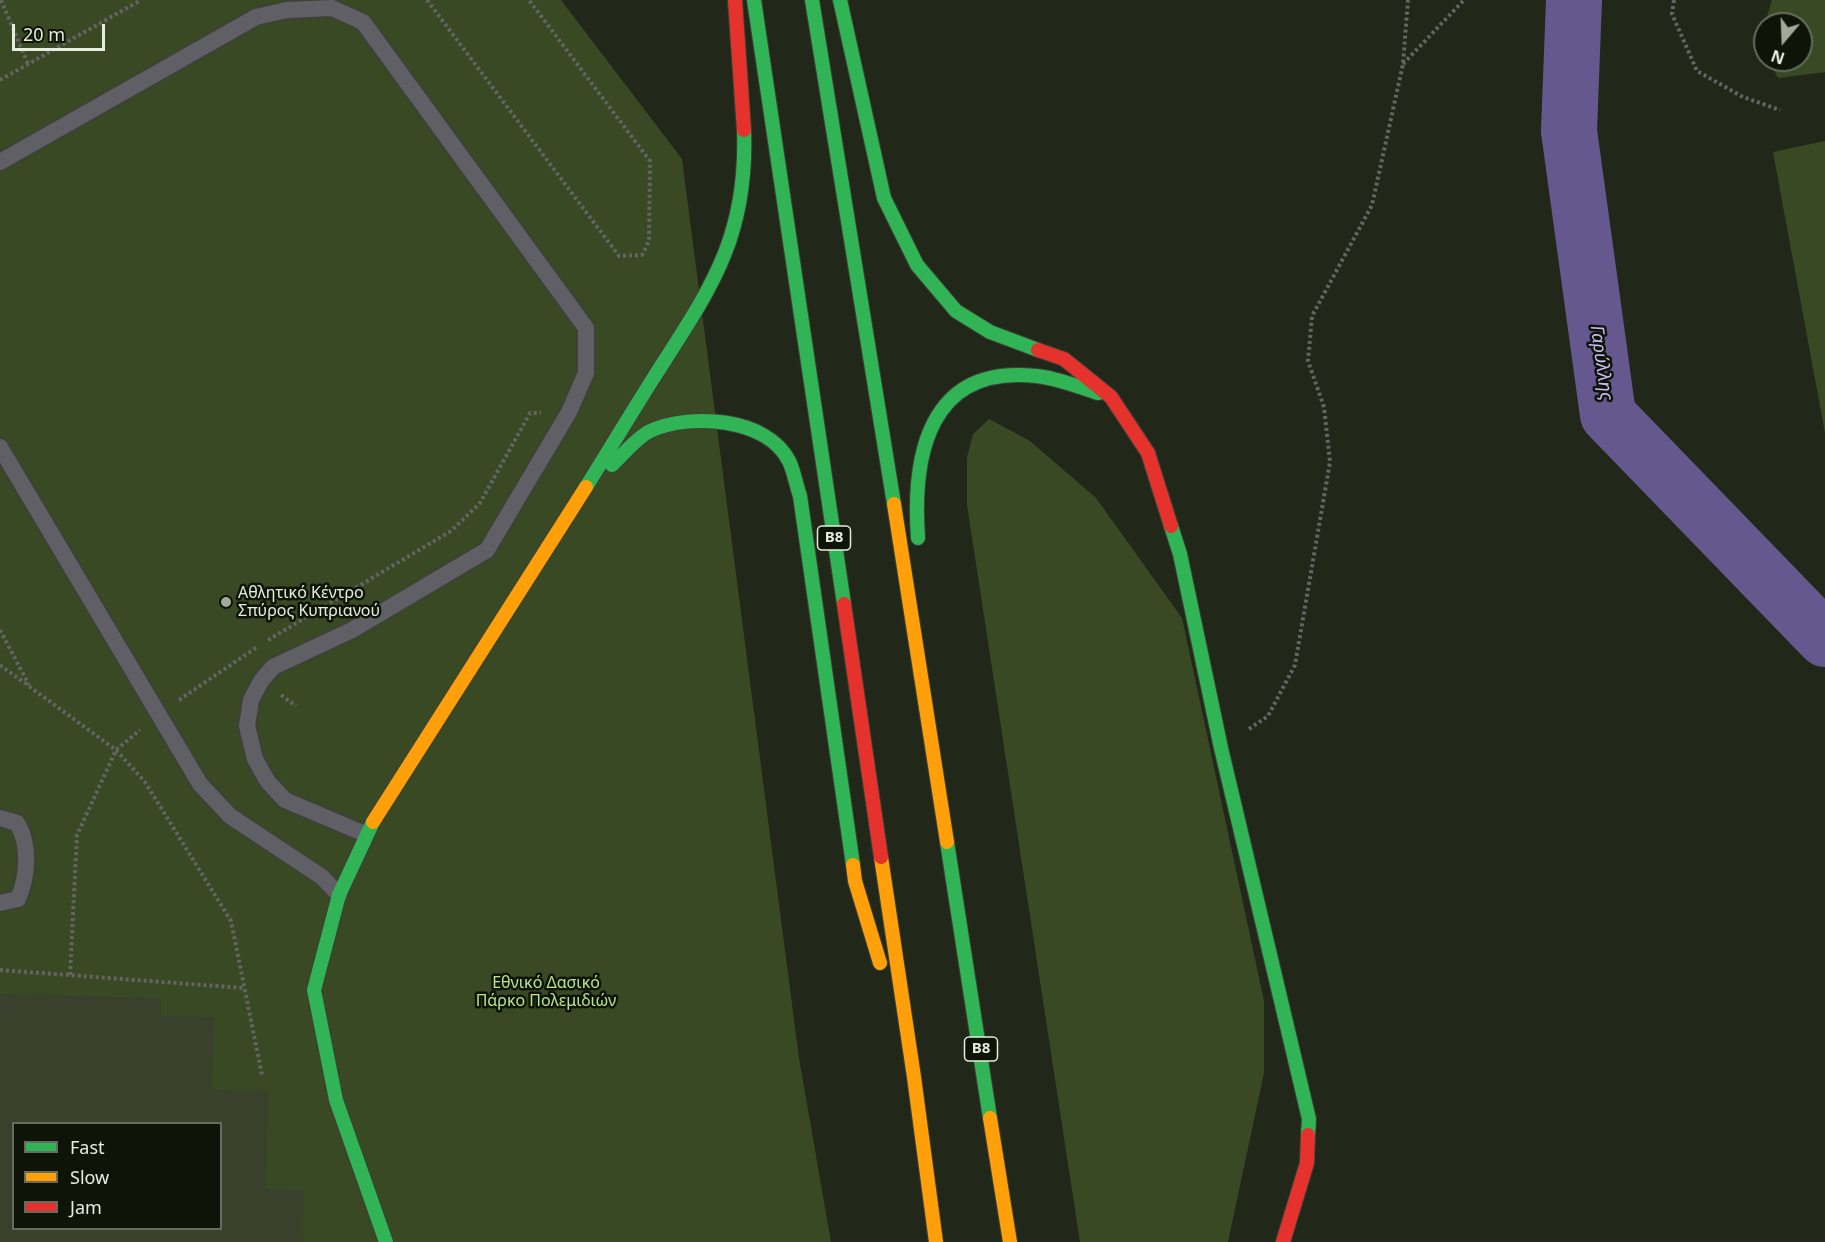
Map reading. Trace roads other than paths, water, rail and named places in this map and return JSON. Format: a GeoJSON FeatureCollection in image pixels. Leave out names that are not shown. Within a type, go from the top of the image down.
{"type":"FeatureCollection","features":[{"type":"Feature","properties":{"kind":"main road"},"geometry":{"type":"LineString","coordinates":[[386,1242],[336,1100],[314,990],[339,895],[365,834],[586,489],[670,350],[704,301],[724,264],[738,214],[746,168],[735,0]]}},
{"type":"Feature","properties":{"kind":"main road","name":"B8"},"geometry":{"type":"LineString","coordinates":[[754,0],[914,1077],[936,1242]]}},
{"type":"Feature","properties":{"kind":"main road","name":"B8"},"geometry":{"type":"LineString","coordinates":[[812,0],[845,191],[1010,1242]]}},
{"type":"Feature","properties":{"kind":"main road"},"geometry":{"type":"LineString","coordinates":[[840,0],[884,198],[917,265],[956,311],[990,332],[1064,359],[1112,397],[1148,453],[1176,543],[1221,748],[1309,1119],[1307,1163],[1282,1242]]}},
{"type":"Feature","properties":{"kind":"main road"},"geometry":{"type":"LineString","coordinates":[[920,556],[914,509],[917,464],[925,436],[945,403],[982,379],[1033,375],[1112,397]]}},
{"type":"Feature","properties":{"kind":"main road"},"geometry":{"type":"LineString","coordinates":[[586,489],[648,432],[675,422],[702,419],[742,428],[770,441],[788,459],[800,496],[855,881],[914,1077]]}},
{"type":"Feature","properties":{"kind":"main road"},"geometry":{"type":"LineString","coordinates":[[930,637],[965,945]]}},
{"type":"Feature","properties":{"kind":"lane"},"geometry":{"type":"LineString","coordinates":[[0,162],[256,17],[287,10],[332,8],[363,22],[586,328],[586,373],[569,412],[487,550],[352,630],[273,667],[261,681],[251,700],[247,726],[255,759],[268,782],[285,800],[365,834]]}},
{"type":"Feature","properties":{"kind":"lane"},"geometry":{"type":"LineString","coordinates":[[0,447],[200,784],[230,816],[322,877],[339,895]]}},
{"type":"Feature","properties":{"kind":"lane"},"geometry":{"type":"LineString","coordinates":[[0,818],[17,823],[26,837],[24,886],[18,899],[0,903]]}},
{"type":"Feature","properties":{"kind":"waterway","name":"Γαρύλλης"},"geometry":{"type":"LineString","coordinates":[[1574,0],[1569,131],[1608,415],[1825,639]]}},
{"type":"Feature","properties":{"kind":"place","name":"Αθλητικό Κέντρο Σπύρος Κυπριανού"},"geometry":{"type":"Point","coordinates":[226,602]}},
{"type":"Feature","properties":{"kind":"park label","name":"Εθνικό Δασικό Πάρκο Πολεμιδιών"},"geometry":{"type":"Point","coordinates":[546,992]}}]}
